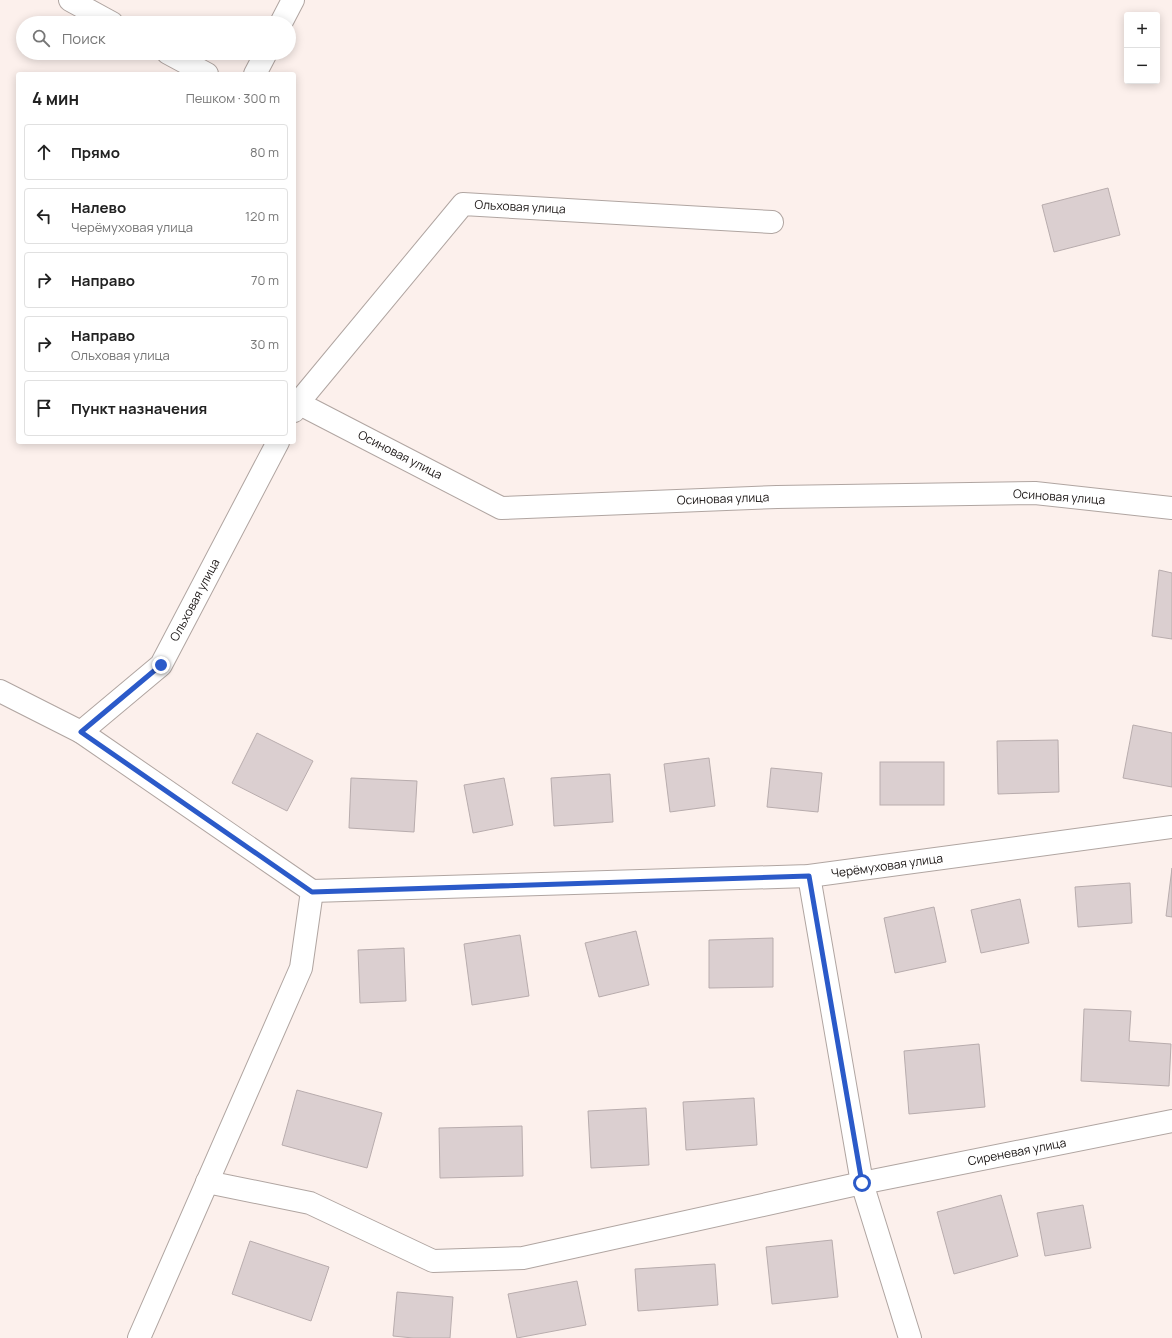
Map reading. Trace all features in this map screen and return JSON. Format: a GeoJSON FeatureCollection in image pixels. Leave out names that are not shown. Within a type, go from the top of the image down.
{"type":"FeatureCollection","features":[{"type":"Feature","properties":{"kind":"street"},"geometry":{"type":"LineString","coordinates":[[70,0],[99,16]]}},
{"type":"Feature","properties":{"kind":"street"},"geometry":{"type":"LineString","coordinates":[[285,16],[293,0]]}},
{"type":"Feature","properties":{"kind":"street"},"geometry":{"type":"LineString","coordinates":[[181,60],[202,72]]}},
{"type":"Feature","properties":{"kind":"street"},"geometry":{"type":"LineString","coordinates":[[256,72],[262,60]]}},
{"type":"Feature","properties":{"kind":"street","name":"Ольховая улица"},"geometry":{"type":"LineString","coordinates":[[296,407],[463,204],[772,222]]}},
{"type":"Feature","properties":{"kind":"street","name":"Осиновая улица"},"geometry":{"type":"LineString","coordinates":[[296,407],[501,508],[777,497],[1035,493],[1172,508]]}},
{"type":"Feature","properties":{"kind":"street","name":"Ольховая улица"},"geometry":{"type":"LineString","coordinates":[[81,732],[161,665],[277,444]]}},
{"type":"Feature","properties":{"kind":"street"},"geometry":{"type":"LineString","coordinates":[[0,691],[81,732],[312,892],[301,968],[139,1338]]}},
{"type":"Feature","properties":{"kind":"street","name":"Черёмуховая улица"},"geometry":{"type":"LineString","coordinates":[[312,892],[809,876],[1172,827]]}},
{"type":"Feature","properties":{"kind":"street"},"geometry":{"type":"LineString","coordinates":[[809,876],[862,1183],[910,1338]]}},
{"type":"Feature","properties":{"kind":"street","name":"Сиреневая улица"},"geometry":{"type":"LineString","coordinates":[[207,1182],[310,1203],[433,1261],[523,1258],[862,1183],[1172,1121]]}},
{"type":"Feature","properties":{"kind":"building"},"geometry":{"type":"Polygon","coordinates":[[[1108,188],[1120,235],[1054,252],[1042,205],[1108,188]]]}},
{"type":"Feature","properties":{"kind":"building"},"geometry":{"type":"Polygon","coordinates":[[[1159,570],[1172,573],[1172,639],[1152,636],[1159,570]]]}},
{"type":"Feature","properties":{"kind":"building"},"geometry":{"type":"Polygon","coordinates":[[[1133,725],[1172,733],[1172,787],[1123,778],[1133,725]]]}},
{"type":"Feature","properties":{"kind":"building"},"geometry":{"type":"Polygon","coordinates":[[[257,733],[313,761],[287,811],[232,783],[257,733]]]}},
{"type":"Feature","properties":{"kind":"building"},"geometry":{"type":"Polygon","coordinates":[[[1058,740],[1059,792],[998,794],[997,741],[1058,740]]]}},
{"type":"Feature","properties":{"kind":"building"},"geometry":{"type":"Polygon","coordinates":[[[709,758],[715,806],[670,812],[664,764],[709,758]]]}},
{"type":"Feature","properties":{"kind":"building"},"geometry":{"type":"Polygon","coordinates":[[[880,762],[944,762],[944,805],[880,805],[880,762]]]}},
{"type":"Feature","properties":{"kind":"building"},"geometry":{"type":"Polygon","coordinates":[[[771,768],[822,773],[818,812],[767,807],[771,768]]]}},
{"type":"Feature","properties":{"kind":"building"},"geometry":{"type":"Polygon","coordinates":[[[610,774],[613,822],[554,826],[551,778],[610,774]]]}},
{"type":"Feature","properties":{"kind":"building"},"geometry":{"type":"Polygon","coordinates":[[[351,778],[417,781],[414,832],[349,828],[351,778]]]}},
{"type":"Feature","properties":{"kind":"building"},"geometry":{"type":"Polygon","coordinates":[[[504,778],[513,825],[473,833],[464,785],[504,778]]]}},
{"type":"Feature","properties":{"kind":"building"},"geometry":{"type":"Polygon","coordinates":[[[1172,868],[1172,917],[1166,916],[1172,868]]]}},
{"type":"Feature","properties":{"kind":"building"},"geometry":{"type":"Polygon","coordinates":[[[1130,883],[1132,923],[1078,927],[1075,887],[1130,883]]]}},
{"type":"Feature","properties":{"kind":"building"},"geometry":{"type":"Polygon","coordinates":[[[1020,899],[1029,943],[981,953],[971,910],[1020,899]]]}},
{"type":"Feature","properties":{"kind":"building"},"geometry":{"type":"Polygon","coordinates":[[[934,907],[946,962],[895,973],[884,918],[934,907]]]}},
{"type":"Feature","properties":{"kind":"building"},"geometry":{"type":"Polygon","coordinates":[[[636,931],[649,985],[599,997],[585,943],[636,931]]]}},
{"type":"Feature","properties":{"kind":"building"},"geometry":{"type":"Polygon","coordinates":[[[520,935],[529,996],[472,1005],[464,944],[520,935]]]}},
{"type":"Feature","properties":{"kind":"building"},"geometry":{"type":"Polygon","coordinates":[[[773,938],[773,987],[709,988],[709,940],[773,938]]]}},
{"type":"Feature","properties":{"kind":"building"},"geometry":{"type":"Polygon","coordinates":[[[404,948],[406,1001],[360,1003],[358,950],[404,948]]]}},
{"type":"Feature","properties":{"kind":"building"},"geometry":{"type":"Polygon","coordinates":[[[1084,1009],[1131,1011],[1129,1041],[1171,1044],[1169,1086],[1081,1081],[1084,1009]]]}},
{"type":"Feature","properties":{"kind":"building"},"geometry":{"type":"Polygon","coordinates":[[[979,1044],[985,1107],[909,1114],[904,1051],[979,1044]]]}},
{"type":"Feature","properties":{"kind":"building"},"geometry":{"type":"Polygon","coordinates":[[[297,1090],[382,1113],[367,1168],[282,1145],[297,1090]]]}},
{"type":"Feature","properties":{"kind":"building"},"geometry":{"type":"Polygon","coordinates":[[[754,1098],[757,1145],[686,1150],[683,1102],[754,1098]]]}},
{"type":"Feature","properties":{"kind":"building"},"geometry":{"type":"Polygon","coordinates":[[[646,1108],[649,1165],[591,1168],[588,1111],[646,1108]]]}},
{"type":"Feature","properties":{"kind":"building"},"geometry":{"type":"Polygon","coordinates":[[[522,1126],[523,1176],[440,1178],[439,1128],[522,1126]]]}},
{"type":"Feature","properties":{"kind":"building"},"geometry":{"type":"Polygon","coordinates":[[[1001,1195],[1018,1256],[954,1274],[937,1212],[1001,1195]]]}},
{"type":"Feature","properties":{"kind":"building"},"geometry":{"type":"Polygon","coordinates":[[[1083,1205],[1091,1248],[1045,1256],[1037,1213],[1083,1205]]]}},
{"type":"Feature","properties":{"kind":"building"},"geometry":{"type":"Polygon","coordinates":[[[832,1240],[838,1297],[772,1304],[766,1247],[832,1240]]]}},
{"type":"Feature","properties":{"kind":"building"},"geometry":{"type":"Polygon","coordinates":[[[250,1241],[329,1267],[311,1321],[232,1294],[250,1241]]]}},
{"type":"Feature","properties":{"kind":"building"},"geometry":{"type":"Polygon","coordinates":[[[715,1264],[718,1305],[638,1311],[635,1269],[715,1264]]]}},
{"type":"Feature","properties":{"kind":"building"},"geometry":{"type":"Polygon","coordinates":[[[577,1281],[586,1325],[517,1338],[508,1294],[577,1281]]]}},
{"type":"Feature","properties":{"kind":"building"},"geometry":{"type":"Polygon","coordinates":[[[397,1292],[453,1297],[450,1338],[413,1338],[393,1336],[397,1292]]]}},
{"type":"Feature","properties":{"kind":"route"},"geometry":{"type":"LineString","coordinates":[[161,665],[81,732],[312,892],[809,876],[862,1183]]}}]}
